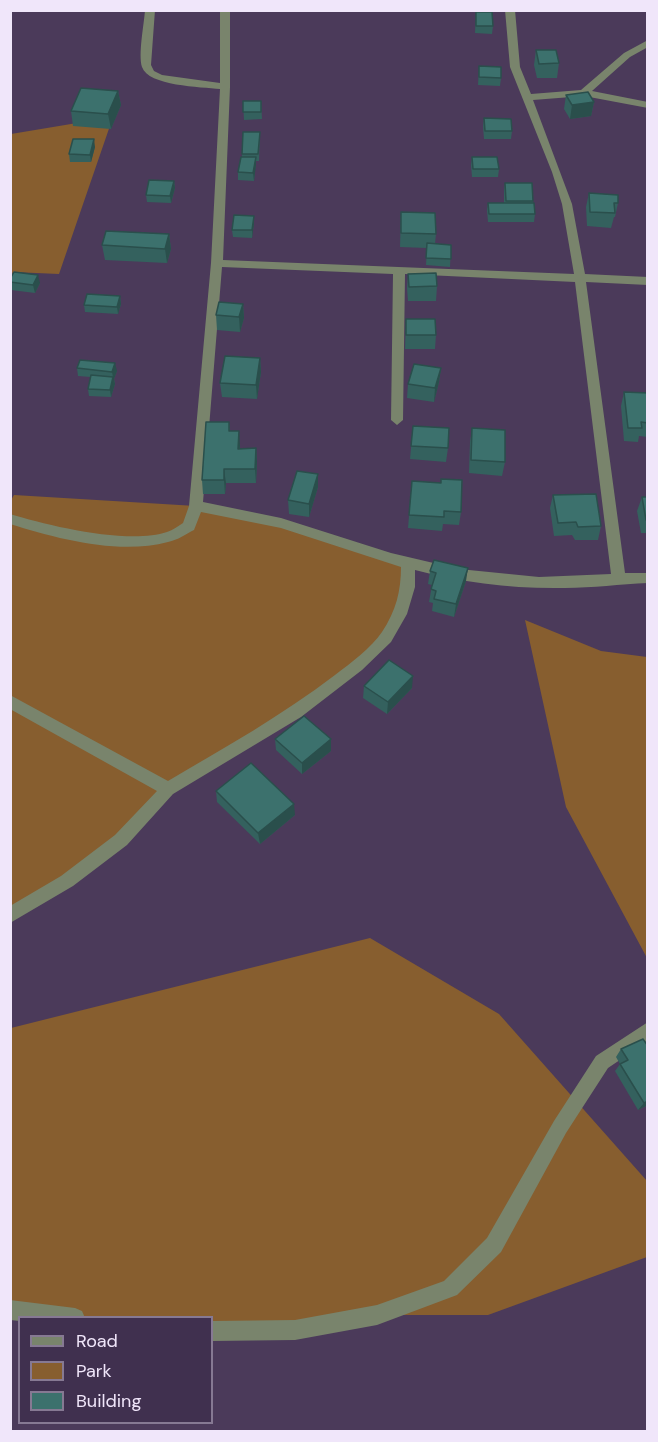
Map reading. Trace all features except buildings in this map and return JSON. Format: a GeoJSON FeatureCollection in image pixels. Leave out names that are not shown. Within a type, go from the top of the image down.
{"type":"FeatureCollection","features":[{"type":"Feature","properties":{"kind":"street"},"geometry":{"type":"LineString","coordinates":[[150,10],[146,65],[150,73],[159,78],[225,87]]}},
{"type":"Feature","properties":{"kind":"street"},"geometry":{"type":"LineString","coordinates":[[10,519],[83,537],[149,539],[168,537],[189,526],[196,506],[217,263],[225,87],[225,10]]}},
{"type":"Feature","properties":{"kind":"street"},"geometry":{"type":"LineString","coordinates":[[510,10],[515,68],[558,172],[567,204],[580,278],[619,579]]}},
{"type":"Feature","properties":{"kind":"street"},"geometry":{"type":"LineString","coordinates":[[584,93],[627,55],[648,43]]}},
{"type":"Feature","properties":{"kind":"street"},"geometry":{"type":"LineString","coordinates":[[526,98],[567,92],[648,105]]}},
{"type":"Feature","properties":{"kind":"street"},"geometry":{"type":"LineString","coordinates":[[217,263],[648,281]]}},
{"type":"Feature","properties":{"kind":"street"},"geometry":{"type":"LineString","coordinates":[[397,420],[399,270]]}},
{"type":"Feature","properties":{"kind":"street"},"geometry":{"type":"LineString","coordinates":[[196,506],[280,523],[408,564],[530,583],[582,583],[648,578]]}},
{"type":"Feature","properties":{"kind":"street"},"geometry":{"type":"LineString","coordinates":[[10,915],[67,881],[121,840],[168,789],[296,712],[357,666],[386,638],[402,610],[408,587],[408,564]]}},
{"type":"Feature","properties":{"kind":"street"},"geometry":{"type":"LineString","coordinates":[[10,701],[168,789]]}},
{"type":"Feature","properties":{"kind":"street"},"geometry":{"type":"LineString","coordinates":[[213,1331],[295,1330],[376,1315],[450,1288],[494,1245],[560,1127],[602,1062],[648,1030]]}},
{"type":"Feature","properties":{"kind":"street"},"geometry":{"type":"LineString","coordinates":[[10,1310],[66,1316]]}},
{"type":"Feature","properties":{"kind":"green space"},"geometry":{"type":"Polygon","coordinates":[[[113,117],[59,274],[13,272],[11,277],[11,134],[113,117]]]}},
{"type":"Feature","properties":{"kind":"green space"},"geometry":{"type":"Polygon","coordinates":[[[14,495],[196,506],[280,523],[408,564],[402,610],[357,666],[168,789],[121,840],[10,915],[10,502],[14,495]]]}},
{"type":"Feature","properties":{"kind":"green space"},"geometry":{"type":"Polygon","coordinates":[[[525,620],[601,651],[647,657],[647,958],[566,807],[525,620]]]}},
{"type":"Feature","properties":{"kind":"green space"},"geometry":{"type":"Polygon","coordinates":[[[370,938],[499,1014],[647,1181],[647,1257],[488,1315],[377,1315],[213,1331],[213,1316],[59,1316],[11,1310],[11,1028],[370,938]]]}}]}
